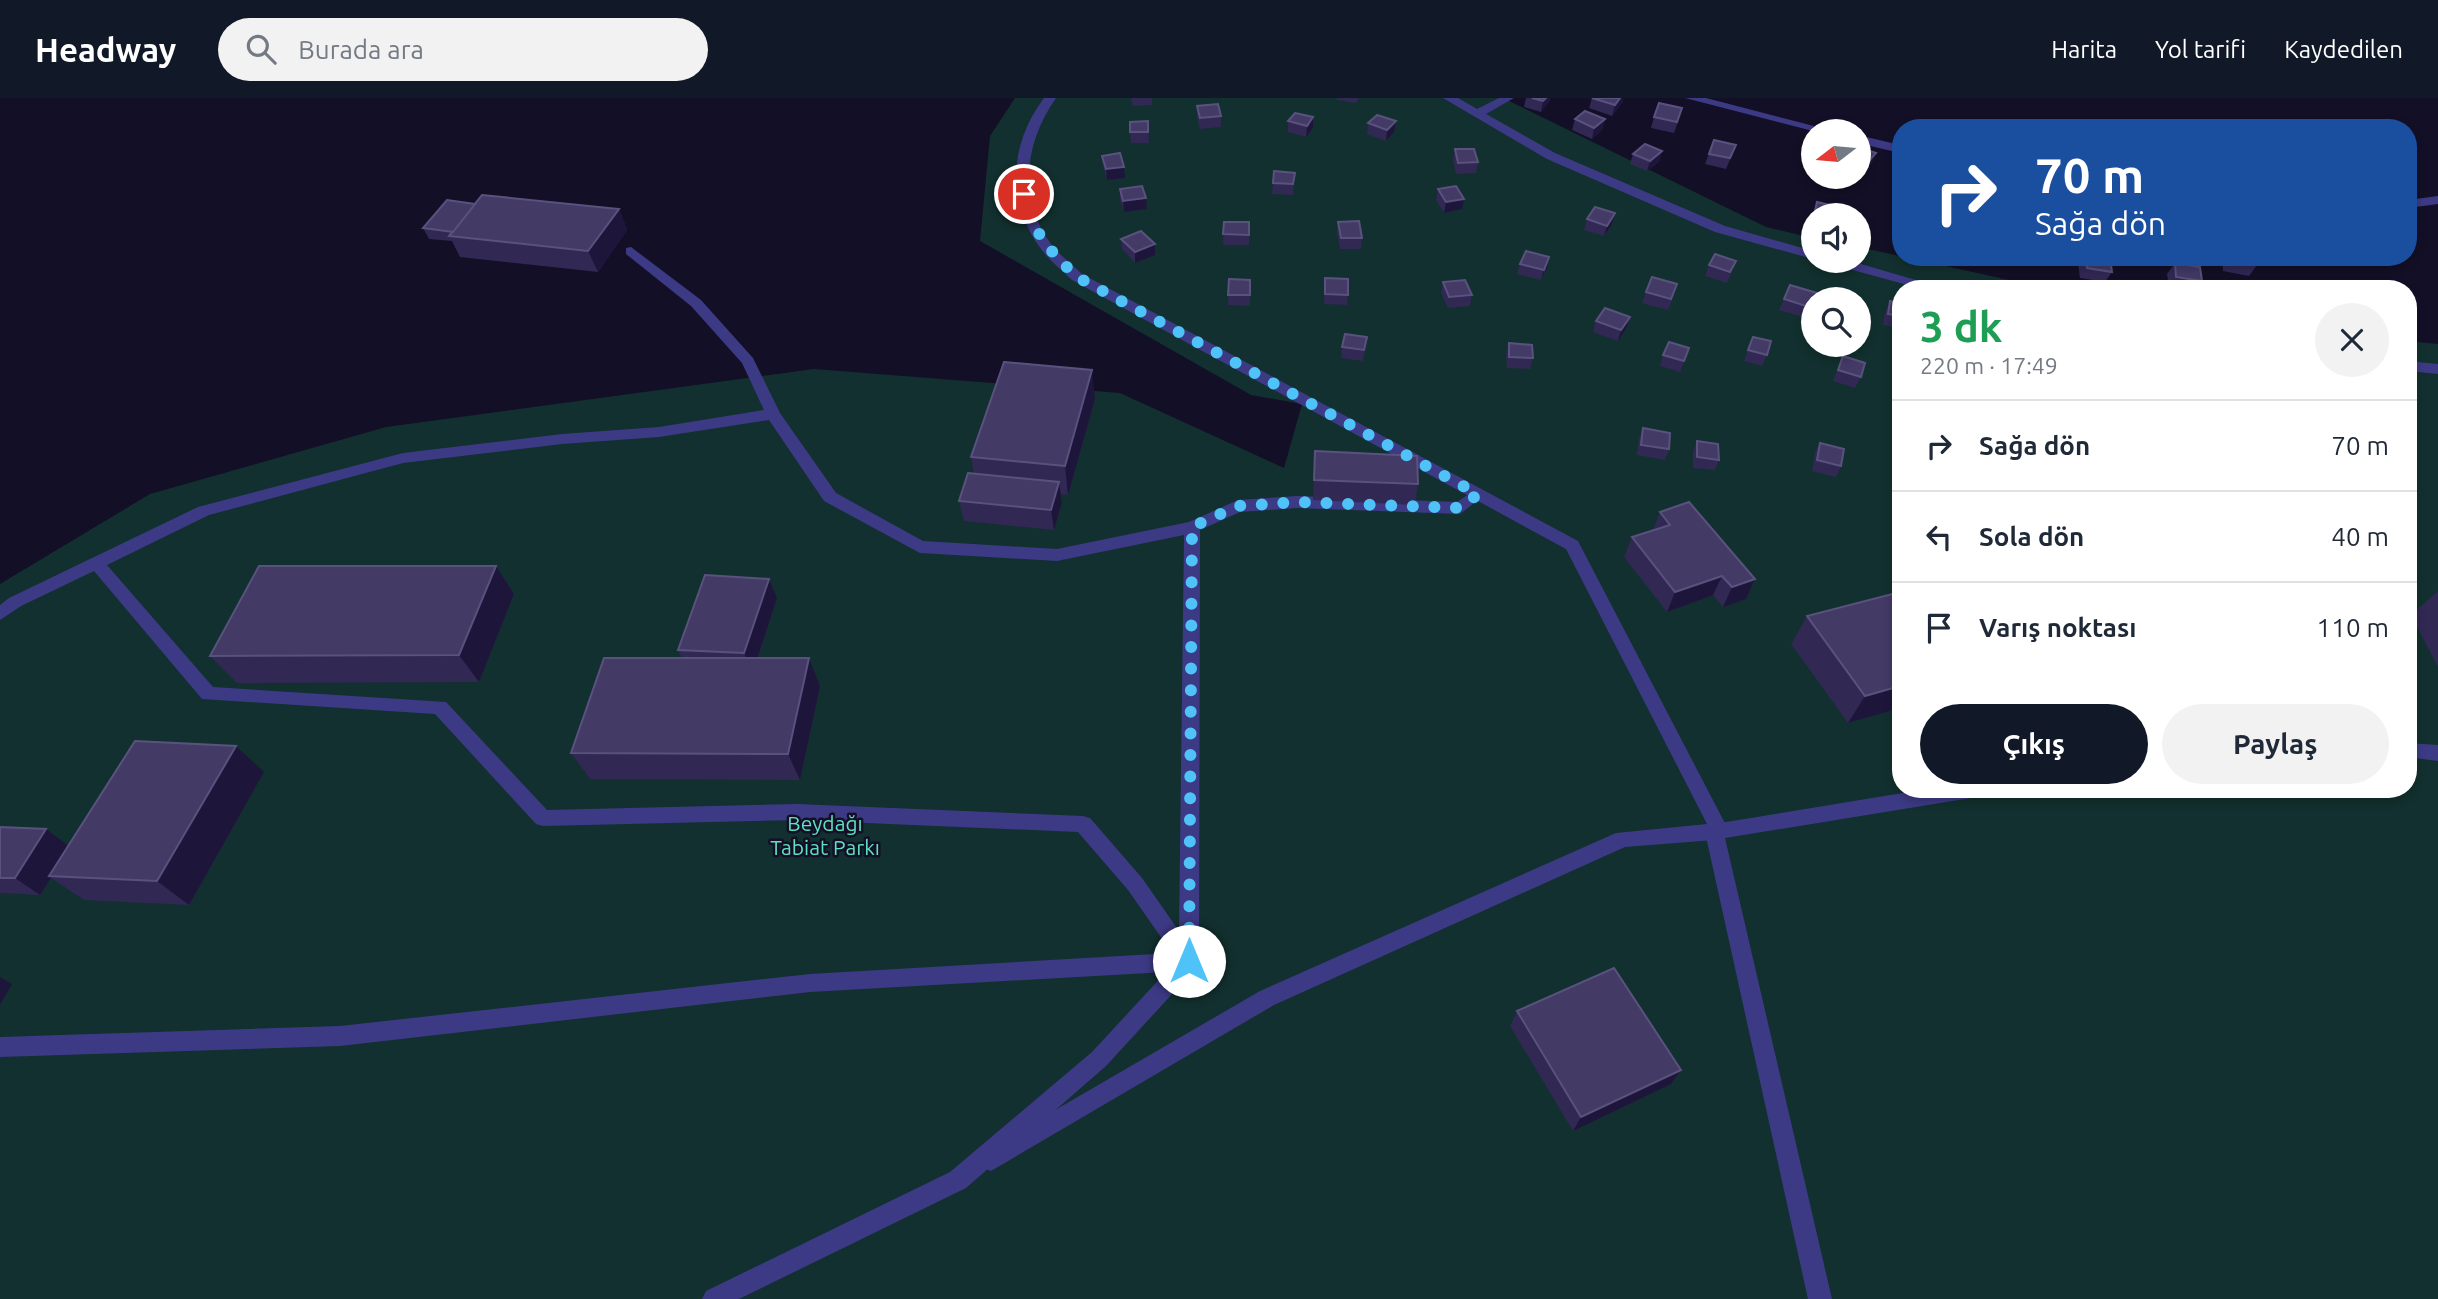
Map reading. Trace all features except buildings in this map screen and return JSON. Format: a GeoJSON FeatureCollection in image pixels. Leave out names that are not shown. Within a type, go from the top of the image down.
{"type":"FeatureCollection","features":[{"type":"Feature","properties":{"kind":"street"},"geometry":{"type":"LineString","coordinates":[[1050,98],[1027,136],[1020,174],[1027,214],[1046,247],[1077,277],[1572,545],[1717,831],[1820,1299]]}},
{"type":"Feature","properties":{"kind":"street"},"geometry":{"type":"LineString","coordinates":[[1449,98],[1551,156],[1720,229],[1801,252]]}},
{"type":"Feature","properties":{"kind":"street"},"geometry":{"type":"LineString","coordinates":[[1477,114],[1508,98]]}},
{"type":"Feature","properties":{"kind":"street"},"geometry":{"type":"LineString","coordinates":[[1691,98],[1801,124]]}},
{"type":"Feature","properties":{"kind":"street"},"geometry":{"type":"LineString","coordinates":[[1871,142],[1892,147]]}},
{"type":"Feature","properties":{"kind":"street"},"geometry":{"type":"LineString","coordinates":[[2417,203],[2438,200]]}},
{"type":"Feature","properties":{"kind":"street"},"geometry":{"type":"LineString","coordinates":[[631,250],[696,303],[748,361],[773,414],[830,497],[920,547],[1057,555],[1192,527],[1238,506],[1297,502],[1460,508],[1478,494]]}},
{"type":"Feature","properties":{"kind":"street"},"geometry":{"type":"LineString","coordinates":[[1871,271],[1906,280]]}},
{"type":"Feature","properties":{"kind":"street"},"geometry":{"type":"LineString","coordinates":[[2417,367],[2438,369]]}},
{"type":"Feature","properties":{"kind":"street"},"geometry":{"type":"LineString","coordinates":[[0,614],[15,602],[204,511],[403,458],[562,439],[659,432],[773,414]]}},
{"type":"Feature","properties":{"kind":"street"},"geometry":{"type":"LineString","coordinates":[[958,1180],[1099,1059],[1189,961],[1192,527]]}},
{"type":"Feature","properties":{"kind":"street"},"geometry":{"type":"LineString","coordinates":[[97,564],[208,694],[440,707],[544,818],[797,812],[1083,824],[1135,884],[1189,961]]}},
{"type":"Feature","properties":{"kind":"street"},"geometry":{"type":"LineString","coordinates":[[2417,751],[2438,753]]}},
{"type":"Feature","properties":{"kind":"street"},"geometry":{"type":"LineString","coordinates":[[715,1299],[958,1180],[1267,998],[1623,839],[1717,831],[1921,798]]}},
{"type":"Feature","properties":{"kind":"street"},"geometry":{"type":"LineString","coordinates":[[0,1047],[340,1036],[810,983],[1189,961]]}},
{"type":"Feature","properties":{"kind":"green space","name":"Beydağı Tabiat Parkı"},"geometry":{"type":"Polygon","coordinates":[[[1015,98],[1503,98],[1766,227],[1801,235],[1801,273],[1871,273],[1871,250],[1892,254],[1892,266],[1945,266],[2009,280],[1892,280],[1892,798],[2417,798],[2417,342],[2438,344],[2438,1299],[0,1299],[0,584],[150,494],[386,427],[814,369],[1120,393],[1284,468],[1302,404],[1251,395],[980,241],[990,136],[1015,98]]]}},
{"type":"Feature","properties":{"kind":"route"},"geometry":{"type":"LineString","coordinates":[[1024,194],[1027,214],[1046,247],[1077,277],[1478,494],[1460,508],[1297,502],[1238,506],[1192,527],[1189,961]]}}]}
